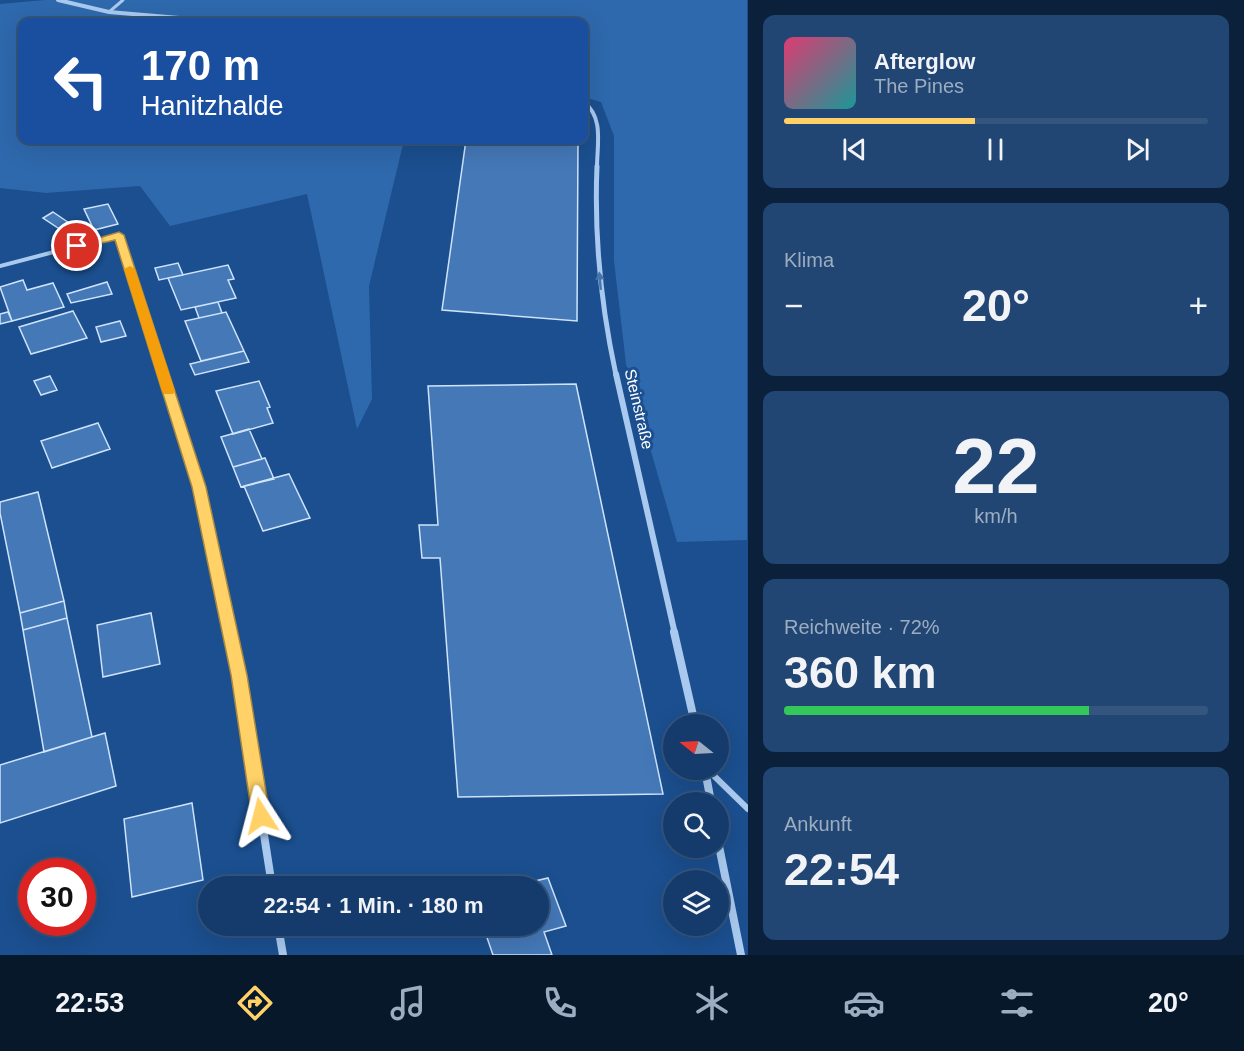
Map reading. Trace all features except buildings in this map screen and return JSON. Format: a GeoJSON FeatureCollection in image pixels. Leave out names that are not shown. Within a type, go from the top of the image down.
{"type":"FeatureCollection","features":[{"type":"Feature","properties":{"kind":"street"},"geometry":{"type":"LineString","coordinates":[[58,0],[109,12],[178,18]]}},
{"type":"Feature","properties":{"kind":"street","name":"Steinstraße"},"geometry":{"type":"LineString","coordinates":[[588,105],[598,121],[595,217],[601,291],[608,339],[692,714]]}},
{"type":"Feature","properties":{"kind":"street"},"geometry":{"type":"LineString","coordinates":[[119,235],[199,487],[239,675],[270,876]]}},
{"type":"Feature","properties":{"kind":"street"},"geometry":{"type":"LineString","coordinates":[[721,858],[741,955]]}},
{"type":"Feature","properties":{"kind":"street"},"geometry":{"type":"LineString","coordinates":[[280,936],[283,955]]}},
{"type":"Feature","properties":{"kind":"lane"},"geometry":{"type":"LineString","coordinates":[[109,12],[123,0]]}},
{"type":"Feature","properties":{"kind":"lane"},"geometry":{"type":"LineString","coordinates":[[0,266],[119,235]]}},
{"type":"Feature","properties":{"kind":"lane"},"geometry":{"type":"LineString","coordinates":[[717,780],[747,809]]}},
{"type":"Feature","properties":{"kind":"shaded area"},"geometry":{"type":"Polygon","coordinates":[[[45,0],[747,0],[747,540],[677,542],[626,364],[614,261],[614,136],[601,102],[588,98],[588,18],[18,18],[18,144],[403,144],[369,286],[372,399],[357,429],[307,194],[170,226],[140,186],[46,193],[0,188],[0,4],[45,0]]]}},
{"type":"Feature","properties":{"kind":"slow traffic"},"geometry":{"type":"LineString","coordinates":[[130,269],[168,391]]}},
{"type":"Feature","properties":{"kind":"route"},"geometry":{"type":"LineString","coordinates":[[77,246],[119,235],[199,487],[239,675],[261,816]]}}]}
